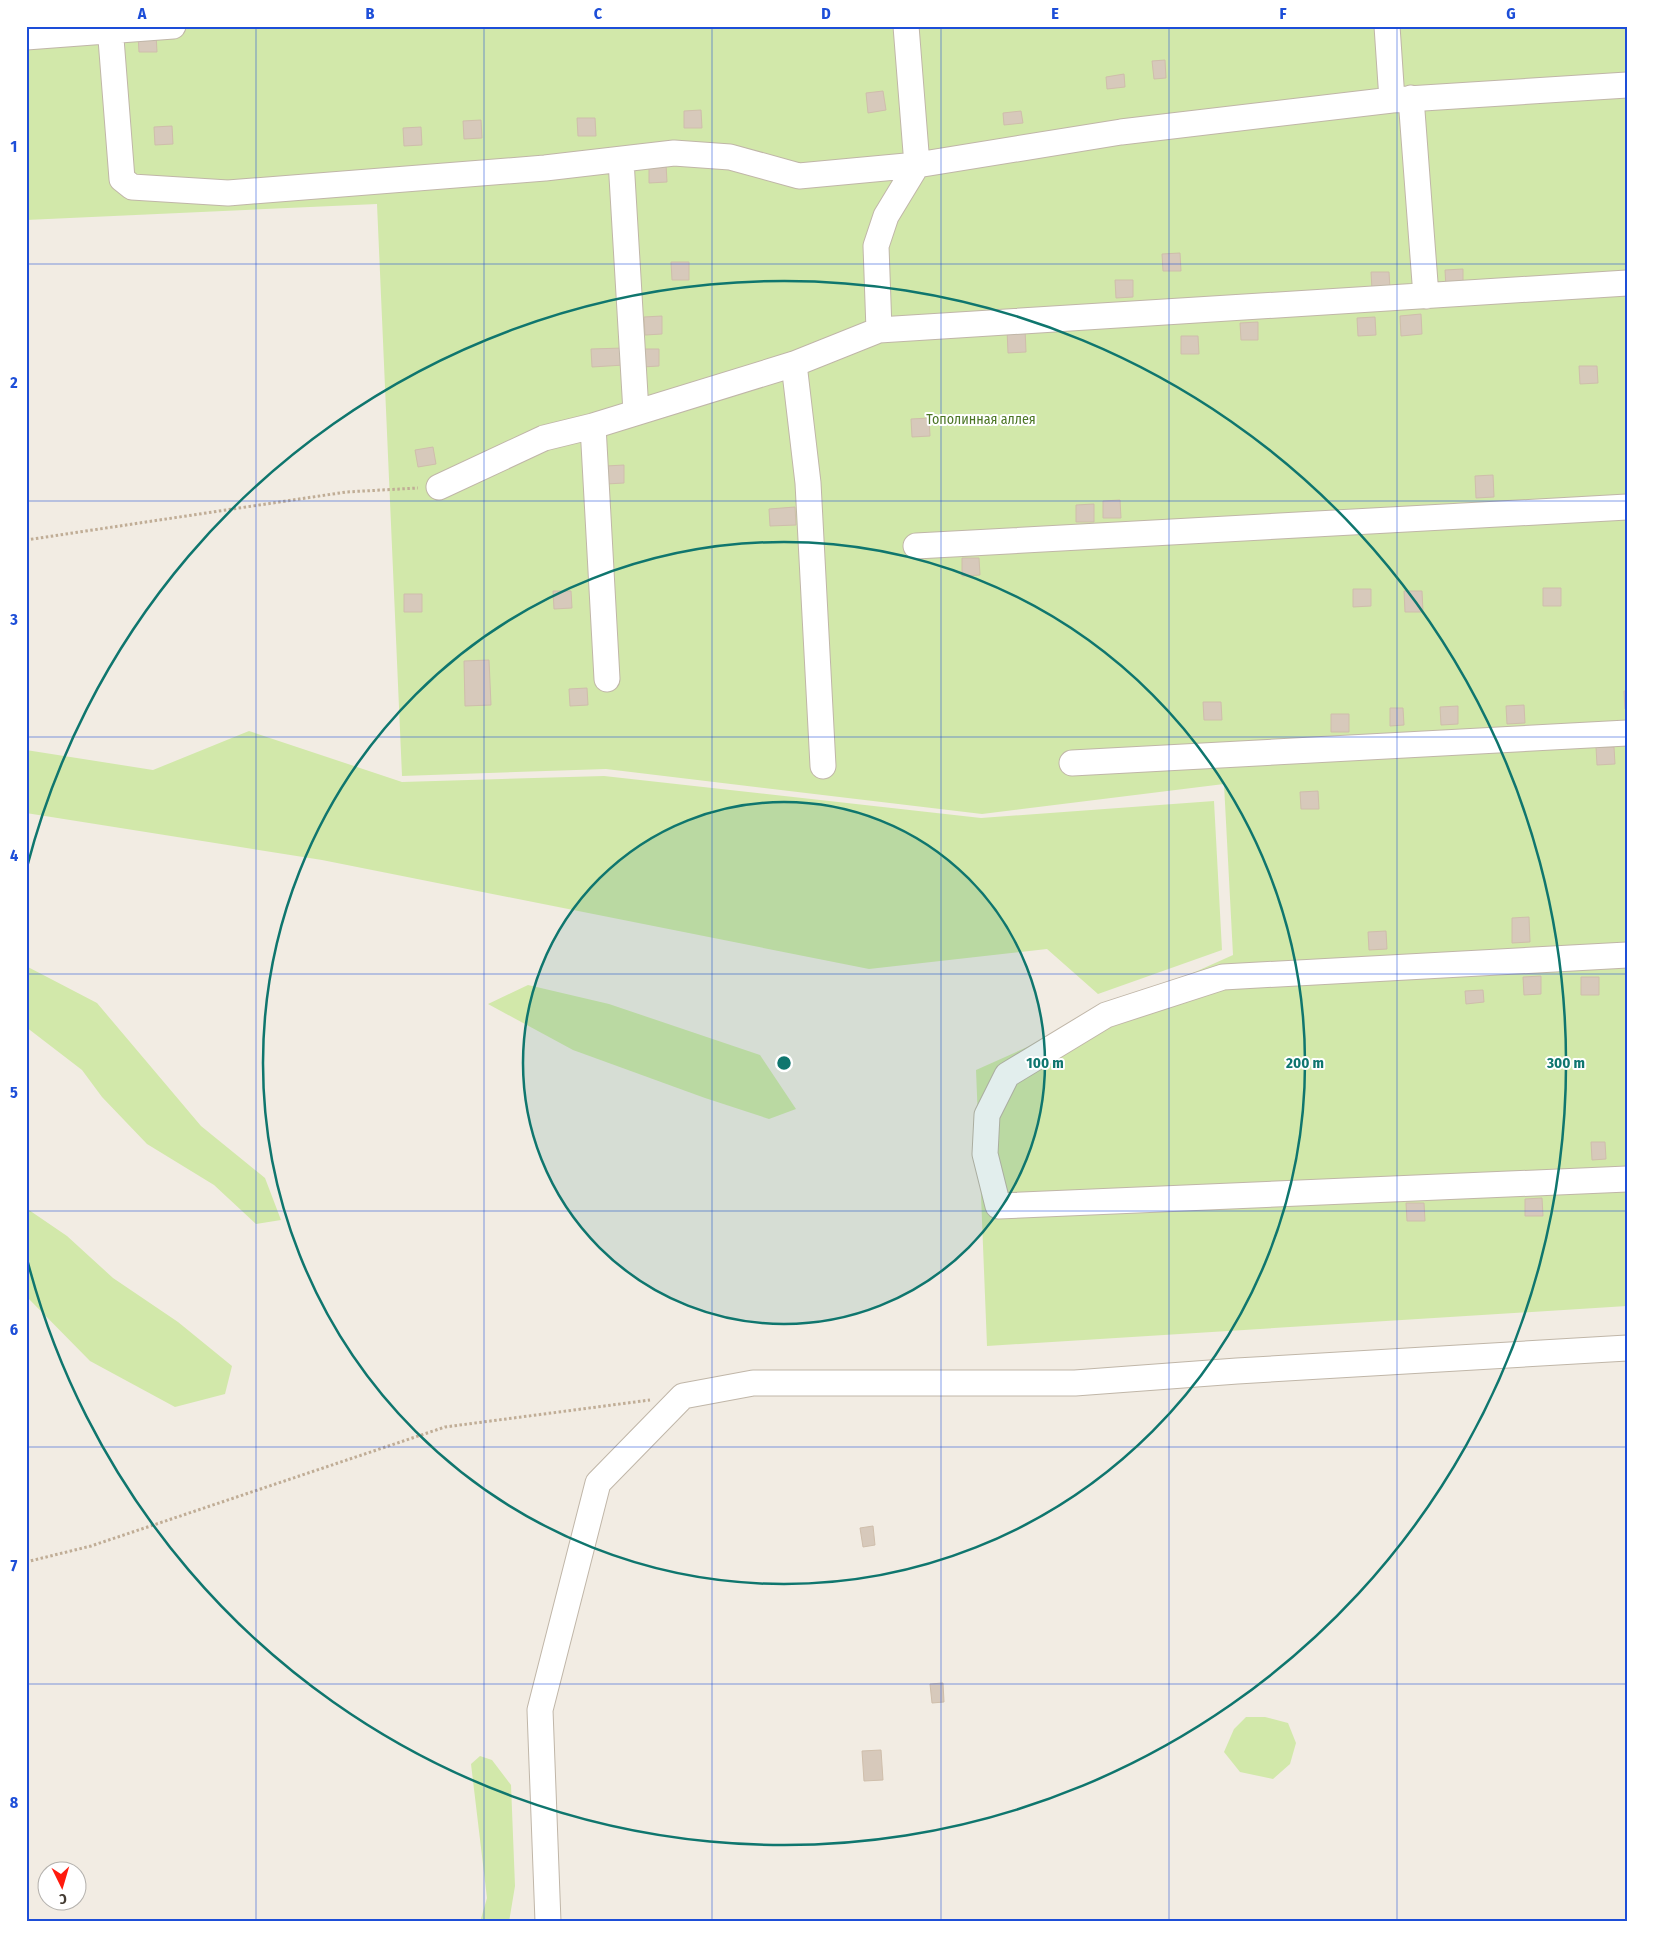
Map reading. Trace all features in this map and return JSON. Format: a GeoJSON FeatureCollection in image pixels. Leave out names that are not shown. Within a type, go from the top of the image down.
{"type":"FeatureCollection","features":[{"type":"Feature","properties":{"kind":"street"},"geometry":{"type":"LineString","coordinates":[[26,37],[110,28],[173,26]]}},
{"type":"Feature","properties":{"kind":"street"},"geometry":{"type":"LineString","coordinates":[[879,330],[876,246],[886,216],[917,165],[906,26]]}},
{"type":"Feature","properties":{"kind":"street"},"geometry":{"type":"LineString","coordinates":[[1387,26],[1402,99],[1426,296]]}},
{"type":"Feature","properties":{"kind":"street"},"geometry":{"type":"LineString","coordinates":[[110,28],[119,163],[122,179],[132,187],[228,193],[535,169],[674,153],[730,157],[799,176],[917,165],[1121,132],[1402,99],[1627,85]]}},
{"type":"Feature","properties":{"kind":"street"},"geometry":{"type":"LineString","coordinates":[[621,160],[636,412]]}},
{"type":"Feature","properties":{"kind":"street"},"geometry":{"type":"LineString","coordinates":[[439,487],[544,438],[593,426],[794,364],[879,330],[1627,283]]}},
{"type":"Feature","properties":{"kind":"street"},"geometry":{"type":"LineString","coordinates":[[794,364],[808,484],[823,766]]}},
{"type":"Feature","properties":{"kind":"street"},"geometry":{"type":"LineString","coordinates":[[593,426],[607,679]]}},
{"type":"Feature","properties":{"kind":"street"},"geometry":{"type":"LineString","coordinates":[[916,546],[1627,507]]}},
{"type":"Feature","properties":{"kind":"street"},"geometry":{"type":"LineString","coordinates":[[1072,762],[1627,733]]}},
{"type":"Feature","properties":{"kind":"street"},"geometry":{"type":"LineString","coordinates":[[1627,956],[1223,977],[1106,1014],[1007,1075],[987,1115],[985,1154],[998,1206],[1627,1179]]}},
{"type":"Feature","properties":{"kind":"street"},"geometry":{"type":"LineString","coordinates":[[548,1922],[540,1710],[598,1483],[683,1396],[753,1383],[1075,1384],[1237,1371],[1627,1348]]}},
{"type":"Feature","properties":{"kind":"path"},"geometry":{"type":"LineString","coordinates":[[26,540],[346,492],[439,487]]}},
{"type":"Feature","properties":{"kind":"path"},"geometry":{"type":"LineString","coordinates":[[26,1562],[91,1546],[446,1427],[683,1396]]}},
{"type":"Feature","properties":{"kind":"green space","name":"Тополинная аллея"},"geometry":{"type":"Polygon","coordinates":[[[26,26],[1627,26],[1627,1306],[987,1346],[976,1070],[1233,955],[1224,784],[982,814],[606,769],[402,776],[377,204],[26,220],[26,26]]]}},
{"type":"Feature","properties":{"kind":"green space"},"geometry":{"type":"Polygon","coordinates":[[[249,731],[402,782],[604,776],[981,818],[1214,801],[1222,950],[1098,994],[1047,949],[869,969],[322,860],[26,813],[26,750],[153,770],[249,731]]]}},
{"type":"Feature","properties":{"kind":"green space"},"geometry":{"type":"Polygon","coordinates":[[[26,966],[97,1003],[201,1126],[265,1178],[281,1220],[256,1224],[214,1185],[147,1144],[102,1097],[82,1070],[26,1027],[26,966]]]}},
{"type":"Feature","properties":{"kind":"green space"},"geometry":{"type":"Polygon","coordinates":[[[528,985],[609,1004],[760,1055],[796,1109],[769,1119],[705,1098],[573,1050],[488,1004],[528,985]]]}},
{"type":"Feature","properties":{"kind":"green space"},"geometry":{"type":"Polygon","coordinates":[[[26,1208],[67,1236],[113,1278],[178,1322],[232,1366],[225,1394],[175,1407],[90,1361],[26,1296],[26,1208]]]}},
{"type":"Feature","properties":{"kind":"green space"},"geometry":{"type":"Polygon","coordinates":[[[1246,1717],[1265,1717],[1288,1723],[1296,1743],[1290,1764],[1273,1779],[1240,1772],[1224,1752],[1234,1729],[1246,1717]]]}},
{"type":"Feature","properties":{"kind":"green space"},"geometry":{"type":"Polygon","coordinates":[[[480,1756],[492,1760],[511,1785],[515,1886],[509,1922],[480,1922],[487,1898],[471,1764],[480,1756]]]}},
{"type":"Feature","properties":{"kind":"building"},"geometry":{"type":"Polygon","coordinates":[[[156,34],[157,52],[139,52],[138,35],[156,34]]]}},
{"type":"Feature","properties":{"kind":"building"},"geometry":{"type":"Polygon","coordinates":[[[1165,60],[1166,78],[1154,79],[1152,61],[1165,60]]]}},
{"type":"Feature","properties":{"kind":"building"},"geometry":{"type":"Polygon","coordinates":[[[1124,74],[1125,87],[1107,89],[1106,77],[1124,74]]]}},
{"type":"Feature","properties":{"kind":"building"},"geometry":{"type":"Polygon","coordinates":[[[883,91],[886,110],[868,113],[866,93],[883,91]]]}},
{"type":"Feature","properties":{"kind":"building"},"geometry":{"type":"Polygon","coordinates":[[[701,110],[702,128],[684,128],[684,111],[701,110]]]}},
{"type":"Feature","properties":{"kind":"building"},"geometry":{"type":"Polygon","coordinates":[[[1021,111],[1023,123],[1004,125],[1003,113],[1021,111]]]}},
{"type":"Feature","properties":{"kind":"building"},"geometry":{"type":"Polygon","coordinates":[[[577,118],[595,118],[596,136],[578,136],[577,118]]]}},
{"type":"Feature","properties":{"kind":"building"},"geometry":{"type":"Polygon","coordinates":[[[481,120],[482,138],[464,139],[463,121],[481,120]]]}},
{"type":"Feature","properties":{"kind":"building"},"geometry":{"type":"Polygon","coordinates":[[[172,126],[173,144],[155,145],[154,127],[172,126]]]}},
{"type":"Feature","properties":{"kind":"building"},"geometry":{"type":"Polygon","coordinates":[[[421,127],[422,145],[404,146],[403,128],[421,127]]]}},
{"type":"Feature","properties":{"kind":"building"},"geometry":{"type":"Polygon","coordinates":[[[666,164],[667,182],[649,183],[649,165],[666,164]]]}},
{"type":"Feature","properties":{"kind":"building"},"geometry":{"type":"Polygon","coordinates":[[[1180,253],[1181,271],[1163,271],[1162,254],[1180,253]]]}},
{"type":"Feature","properties":{"kind":"building"},"geometry":{"type":"Polygon","coordinates":[[[671,262],[689,262],[689,280],[672,280],[671,262]]]}},
{"type":"Feature","properties":{"kind":"building"},"geometry":{"type":"Polygon","coordinates":[[[1463,269],[1463,287],[1446,288],[1445,270],[1463,269]]]}},
{"type":"Feature","properties":{"kind":"building"},"geometry":{"type":"Polygon","coordinates":[[[1371,272],[1389,272],[1390,289],[1372,290],[1371,272]]]}},
{"type":"Feature","properties":{"kind":"building"},"geometry":{"type":"Polygon","coordinates":[[[1115,280],[1133,280],[1133,297],[1116,298],[1115,280]]]}},
{"type":"Feature","properties":{"kind":"building"},"geometry":{"type":"Polygon","coordinates":[[[1421,314],[1422,334],[1401,336],[1400,316],[1421,314]]]}},
{"type":"Feature","properties":{"kind":"building"},"geometry":{"type":"Polygon","coordinates":[[[662,316],[662,334],[645,335],[644,317],[662,316]]]}},
{"type":"Feature","properties":{"kind":"building"},"geometry":{"type":"Polygon","coordinates":[[[1375,317],[1376,335],[1358,336],[1357,318],[1375,317]]]}},
{"type":"Feature","properties":{"kind":"building"},"geometry":{"type":"Polygon","coordinates":[[[1258,322],[1258,340],[1241,340],[1240,323],[1258,322]]]}},
{"type":"Feature","properties":{"kind":"building"},"geometry":{"type":"Polygon","coordinates":[[[1025,328],[1026,352],[1008,353],[1007,329],[1025,328]]]}},
{"type":"Feature","properties":{"kind":"building"},"geometry":{"type":"Polygon","coordinates":[[[1181,336],[1198,336],[1199,354],[1181,354],[1181,336]]]}},
{"type":"Feature","properties":{"kind":"building"},"geometry":{"type":"Polygon","coordinates":[[[623,348],[624,365],[592,367],[591,349],[623,348]]]}},
{"type":"Feature","properties":{"kind":"building"},"geometry":{"type":"Polygon","coordinates":[[[641,349],[659,349],[659,366],[642,367],[641,349]]]}},
{"type":"Feature","properties":{"kind":"building"},"geometry":{"type":"Polygon","coordinates":[[[1579,366],[1597,366],[1598,383],[1580,384],[1579,366]]]}},
{"type":"Feature","properties":{"kind":"building"},"geometry":{"type":"Polygon","coordinates":[[[929,418],[930,436],[912,437],[911,419],[929,418]]]}},
{"type":"Feature","properties":{"kind":"building"},"geometry":{"type":"Polygon","coordinates":[[[433,447],[436,464],[418,467],[415,450],[433,447]]]}},
{"type":"Feature","properties":{"kind":"building"},"geometry":{"type":"Polygon","coordinates":[[[624,465],[624,483],[606,484],[606,466],[624,465]]]}},
{"type":"Feature","properties":{"kind":"building"},"geometry":{"type":"Polygon","coordinates":[[[1493,475],[1494,497],[1476,498],[1475,476],[1493,475]]]}},
{"type":"Feature","properties":{"kind":"building"},"geometry":{"type":"Polygon","coordinates":[[[1120,500],[1121,518],[1103,518],[1103,501],[1120,500]]]}},
{"type":"Feature","properties":{"kind":"building"},"geometry":{"type":"Polygon","coordinates":[[[1094,504],[1094,522],[1076,522],[1076,505],[1094,504]]]}},
{"type":"Feature","properties":{"kind":"building"},"geometry":{"type":"Polygon","coordinates":[[[795,507],[796,525],[770,526],[769,509],[795,507]]]}},
{"type":"Feature","properties":{"kind":"building"},"geometry":{"type":"Polygon","coordinates":[[[962,558],[979,558],[980,575],[962,576],[962,558]]]}},
{"type":"Feature","properties":{"kind":"building"},"geometry":{"type":"Polygon","coordinates":[[[1543,588],[1561,588],[1561,606],[1543,606],[1543,588]]]}},
{"type":"Feature","properties":{"kind":"building"},"geometry":{"type":"Polygon","coordinates":[[[1353,589],[1371,589],[1371,606],[1353,607],[1353,589]]]}},
{"type":"Feature","properties":{"kind":"building"},"geometry":{"type":"Polygon","coordinates":[[[553,591],[571,591],[572,608],[554,609],[553,591]]]}},
{"type":"Feature","properties":{"kind":"building"},"geometry":{"type":"Polygon","coordinates":[[[1404,591],[1422,591],[1423,612],[1405,612],[1404,591]]]}},
{"type":"Feature","properties":{"kind":"building"},"geometry":{"type":"Polygon","coordinates":[[[404,594],[422,594],[422,612],[404,612],[404,594]]]}},
{"type":"Feature","properties":{"kind":"building"},"geometry":{"type":"Polygon","coordinates":[[[489,660],[491,705],[465,706],[464,661],[489,660]]]}},
{"type":"Feature","properties":{"kind":"building"},"geometry":{"type":"Polygon","coordinates":[[[587,688],[588,705],[570,706],[569,689],[587,688]]]}},
{"type":"Feature","properties":{"kind":"building"},"geometry":{"type":"Polygon","coordinates":[[[1624,691],[1627,691],[1627,709],[1625,709],[1624,691]]]}},
{"type":"Feature","properties":{"kind":"building"},"geometry":{"type":"Polygon","coordinates":[[[1203,702],[1221,702],[1222,720],[1204,720],[1203,702]]]}},
{"type":"Feature","properties":{"kind":"building"},"geometry":{"type":"Polygon","coordinates":[[[1524,705],[1525,723],[1507,724],[1506,706],[1524,705]]]}},
{"type":"Feature","properties":{"kind":"building"},"geometry":{"type":"Polygon","coordinates":[[[1458,706],[1458,724],[1441,725],[1440,707],[1458,706]]]}},
{"type":"Feature","properties":{"kind":"building"},"geometry":{"type":"Polygon","coordinates":[[[1390,708],[1403,708],[1404,725],[1390,726],[1390,708]]]}},
{"type":"Feature","properties":{"kind":"building"},"geometry":{"type":"Polygon","coordinates":[[[1331,714],[1349,714],[1349,732],[1331,732],[1331,714]]]}},
{"type":"Feature","properties":{"kind":"building"},"geometry":{"type":"Polygon","coordinates":[[[1596,747],[1614,747],[1615,764],[1597,765],[1596,747]]]}},
{"type":"Feature","properties":{"kind":"building"},"geometry":{"type":"Polygon","coordinates":[[[1318,791],[1319,809],[1301,809],[1300,792],[1318,791]]]}},
{"type":"Feature","properties":{"kind":"building"},"geometry":{"type":"Polygon","coordinates":[[[1529,917],[1530,942],[1512,943],[1512,918],[1529,917]]]}},
{"type":"Feature","properties":{"kind":"building"},"geometry":{"type":"Polygon","coordinates":[[[1386,931],[1387,949],[1369,950],[1368,932],[1386,931]]]}},
{"type":"Feature","properties":{"kind":"building"},"geometry":{"type":"Polygon","coordinates":[[[1541,976],[1541,994],[1524,995],[1523,977],[1541,976]]]}},
{"type":"Feature","properties":{"kind":"building"},"geometry":{"type":"Polygon","coordinates":[[[1581,977],[1599,977],[1599,995],[1581,995],[1581,977]]]}},
{"type":"Feature","properties":{"kind":"building"},"geometry":{"type":"Polygon","coordinates":[[[1483,990],[1484,1002],[1466,1004],[1465,991],[1483,990]]]}},
{"type":"Feature","properties":{"kind":"building"},"geometry":{"type":"Polygon","coordinates":[[[1591,1142],[1605,1142],[1606,1159],[1592,1160],[1591,1142]]]}},
{"type":"Feature","properties":{"kind":"building"},"geometry":{"type":"Polygon","coordinates":[[[1542,1198],[1543,1216],[1525,1216],[1525,1199],[1542,1198]]]}},
{"type":"Feature","properties":{"kind":"building"},"geometry":{"type":"Polygon","coordinates":[[[1406,1203],[1424,1203],[1425,1221],[1407,1221],[1406,1203]]]}},
{"type":"Feature","properties":{"kind":"building"},"geometry":{"type":"Polygon","coordinates":[[[873,1526],[875,1545],[863,1547],[860,1528],[873,1526]]]}},
{"type":"Feature","properties":{"kind":"building"},"geometry":{"type":"Polygon","coordinates":[[[943,1683],[944,1702],[932,1703],[930,1684],[943,1683]]]}},
{"type":"Feature","properties":{"kind":"building"},"geometry":{"type":"Polygon","coordinates":[[[881,1750],[883,1780],[864,1781],[862,1751],[881,1750]]]}}]}
